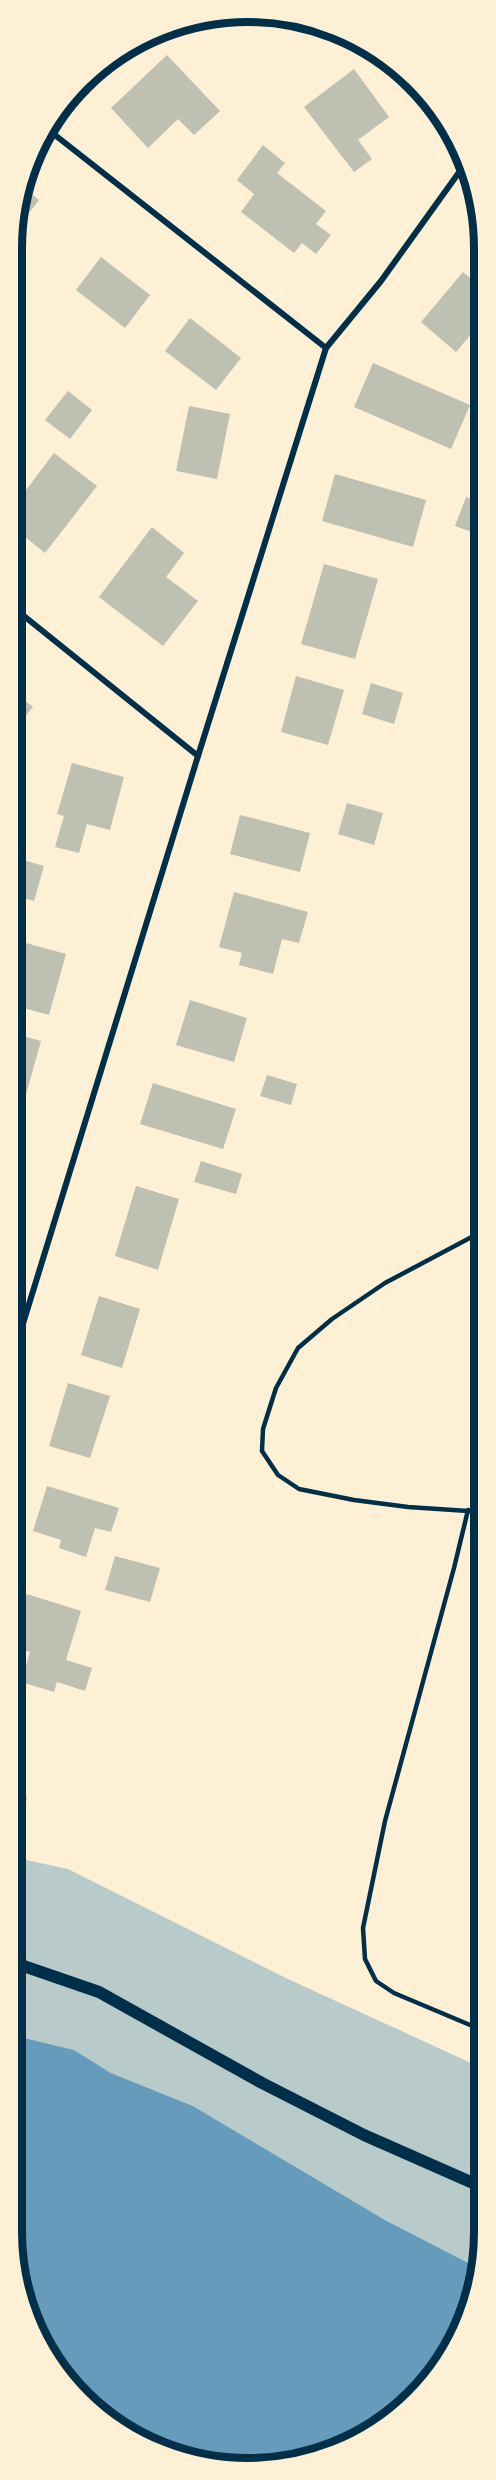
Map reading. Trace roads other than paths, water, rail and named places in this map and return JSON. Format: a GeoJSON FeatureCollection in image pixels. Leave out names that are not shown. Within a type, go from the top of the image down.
{"type":"FeatureCollection","features":[{"type":"Feature","properties":{"kind":"main road"},"geometry":{"type":"LineString","coordinates":[[22,1965],[99,1992],[261,2084],[364,2135],[474,2183]]}},
{"type":"Feature","properties":{"kind":"street"},"geometry":{"type":"LineString","coordinates":[[54,134],[326,348]]}},
{"type":"Feature","properties":{"kind":"street"},"geometry":{"type":"LineString","coordinates":[[22,1327],[326,348],[381,281],[460,171]]}},
{"type":"Feature","properties":{"kind":"street"},"geometry":{"type":"LineString","coordinates":[[22,614],[198,756]]}},
{"type":"Feature","properties":{"kind":"lane"},"geometry":{"type":"LineString","coordinates":[[474,1236],[385,1283],[332,1319],[298,1348],[276,1388],[263,1429],[262,1451],[278,1475],[299,1489],[354,1500],[408,1507],[474,1511]]}},
{"type":"Feature","properties":{"kind":"lane"},"geometry":{"type":"LineString","coordinates":[[468,1510],[385,1821],[363,1928],[365,1959],[376,1980],[394,1994],[474,2027]]}},
{"type":"Feature","properties":{"kind":"water"},"geometry":{"type":"Polygon","coordinates":[[[22,2037],[74,2050],[111,2073],[193,2106],[385,2220],[471,2265],[462,2304],[443,2345],[418,2381],[397,2402],[348,2434],[320,2446],[277,2456],[248,2458],[219,2456],[176,2446],[148,2434],[99,2402],[78,2381],[53,2345],[34,2304],[24,2261],[22,2232],[22,2037]]]}}]}
